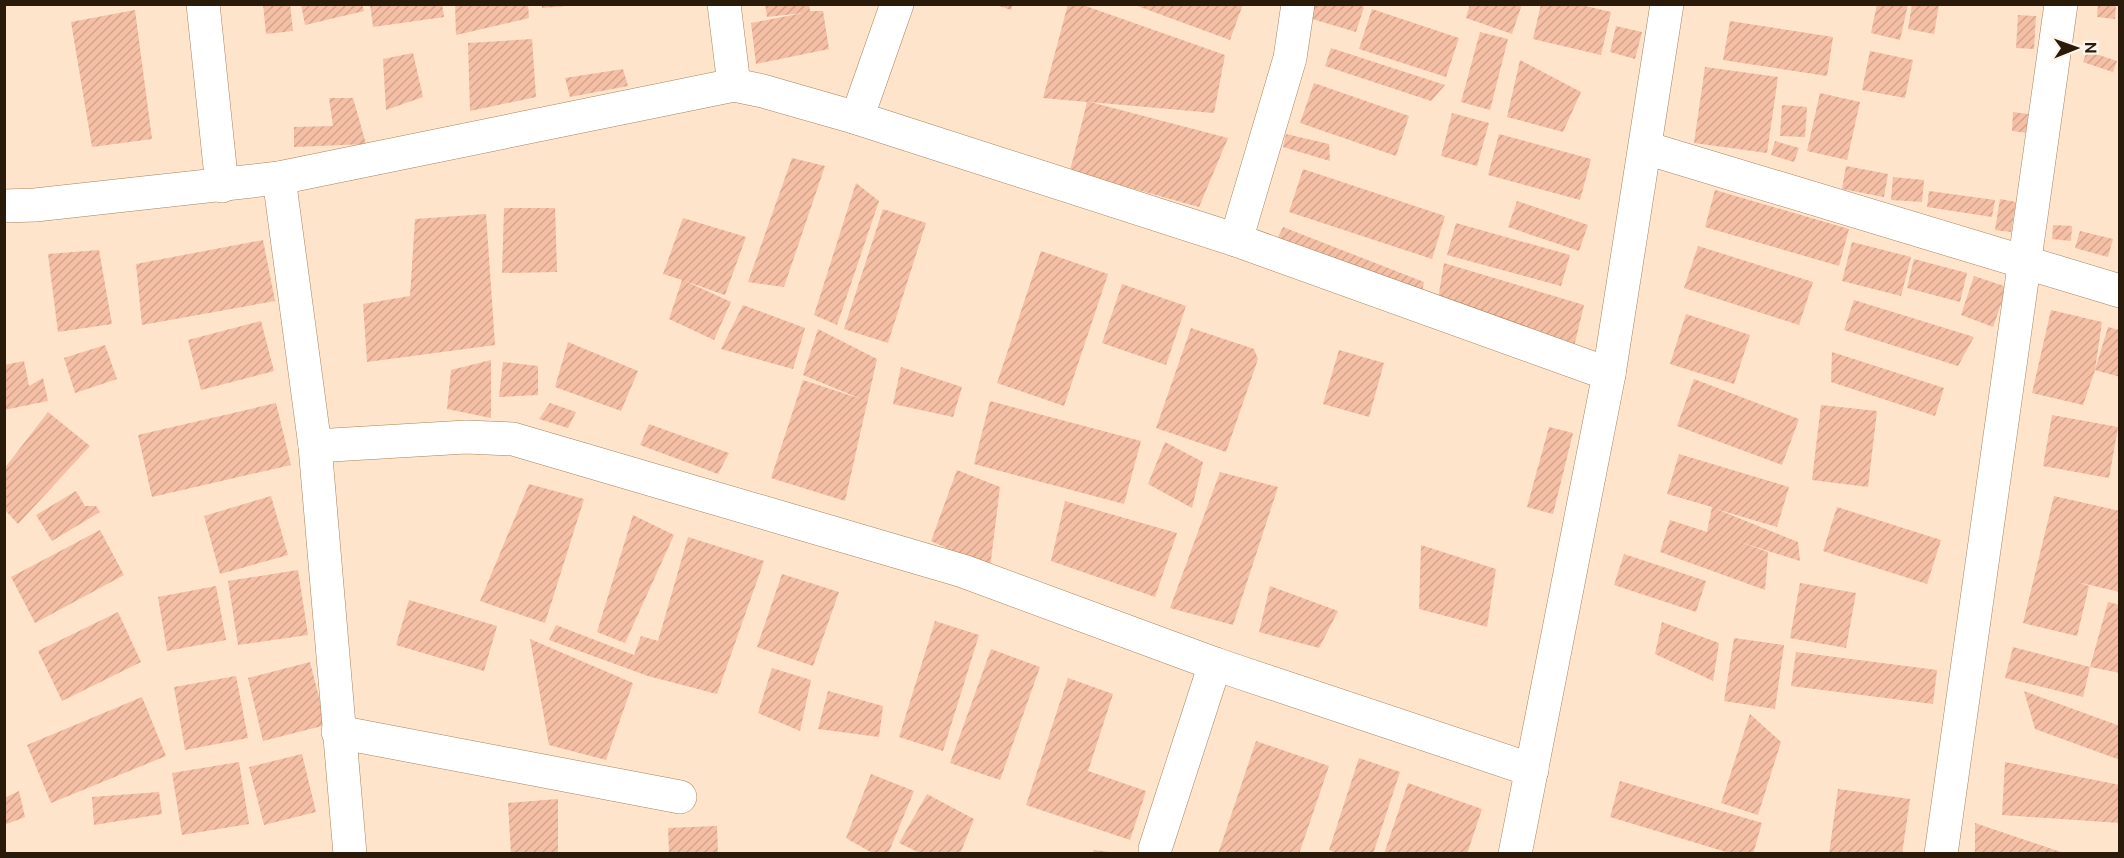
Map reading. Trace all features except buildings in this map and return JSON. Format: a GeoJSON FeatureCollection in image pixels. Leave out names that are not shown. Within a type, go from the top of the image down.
{"type":"FeatureCollection","features":[{"type":"Feature","properties":{"kind":"street"},"geometry":{"type":"LineString","coordinates":[[203,4],[222,186]]}},
{"type":"Feature","properties":{"kind":"street"},"geometry":{"type":"LineString","coordinates":[[724,4],[734,85]]}},
{"type":"Feature","properties":{"kind":"street"},"geometry":{"type":"LineString","coordinates":[[857,118],[897,4]]}},
{"type":"Feature","properties":{"kind":"street"},"geometry":{"type":"LineString","coordinates":[[1236,240],[1290,58],[1298,4]]}},
{"type":"Feature","properties":{"kind":"street"},"geometry":{"type":"LineString","coordinates":[[1515,854],[1609,374],[1667,4]]}},
{"type":"Feature","properties":{"kind":"street"},"geometry":{"type":"LineString","coordinates":[[1941,854],[2061,4]]}},
{"type":"Feature","properties":{"kind":"street"},"geometry":{"type":"LineString","coordinates":[[4,206],[222,186],[279,178],[734,85],[857,118],[1236,240],[1609,374]]}},
{"type":"Feature","properties":{"kind":"street"},"geometry":{"type":"LineString","coordinates":[[1646,148],[2120,291]]}},
{"type":"Feature","properties":{"kind":"street"},"geometry":{"type":"LineString","coordinates":[[279,178],[315,447],[350,854]]}},
{"type":"Feature","properties":{"kind":"street"},"geometry":{"type":"LineString","coordinates":[[315,447],[466,437],[513,439],[963,571],[1215,664],[1532,770]]}},
{"type":"Feature","properties":{"kind":"street"},"geometry":{"type":"LineString","coordinates":[[1155,849],[1215,664]]}},
{"type":"Feature","properties":{"kind":"street"},"geometry":{"type":"LineString","coordinates":[[338,732],[680,797]]}}]}
